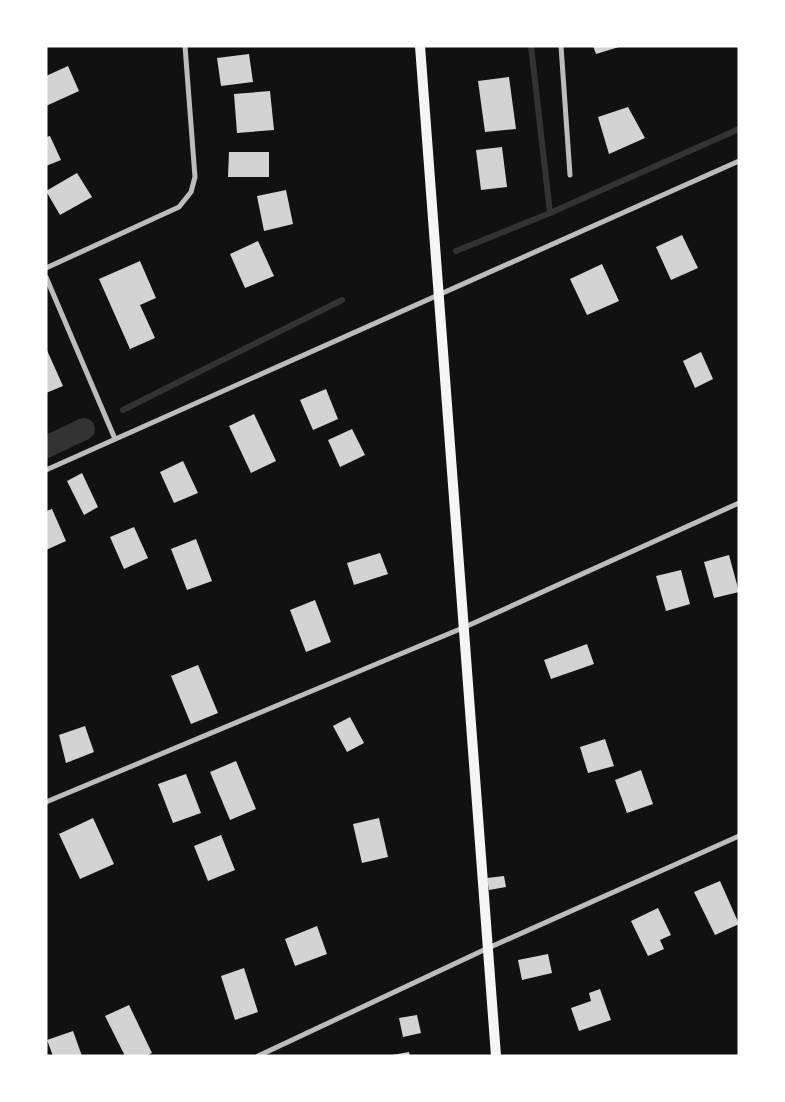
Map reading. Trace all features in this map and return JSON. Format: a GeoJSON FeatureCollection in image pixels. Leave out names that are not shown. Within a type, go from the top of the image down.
{"type":"FeatureCollection","features":[{"type":"Feature","properties":{"kind":"main road"},"geometry":{"type":"LineString","coordinates":[[420,46],[465,627],[486,949],[496,1056]]}},
{"type":"Feature","properties":{"kind":"street"},"geometry":{"type":"LineString","coordinates":[[46,268],[179,207],[191,192],[195,177],[185,46]]}},
{"type":"Feature","properties":{"kind":"street"},"geometry":{"type":"LineString","coordinates":[[561,46],[570,175]]}},
{"type":"Feature","properties":{"kind":"street"},"geometry":{"type":"LineString","coordinates":[[46,470],[438,297],[739,161]]}},
{"type":"Feature","properties":{"kind":"street"},"geometry":{"type":"LineString","coordinates":[[46,277],[115,439]]}},
{"type":"Feature","properties":{"kind":"street"},"geometry":{"type":"LineString","coordinates":[[46,802],[465,627],[739,503]]}},
{"type":"Feature","properties":{"kind":"street"},"geometry":{"type":"LineString","coordinates":[[258,1056],[486,949],[739,836]]}},
{"type":"Feature","properties":{"kind":"building"},"geometry":{"type":"Polygon","coordinates":[[[593,46],[619,46],[619,47],[596,54],[593,46]]]}},
{"type":"Feature","properties":{"kind":"building"},"geometry":{"type":"Polygon","coordinates":[[[249,54],[253,82],[221,86],[217,58],[249,54]]]}},
{"type":"Feature","properties":{"kind":"building"},"geometry":{"type":"Polygon","coordinates":[[[68,66],[79,91],[46,106],[46,76],[68,66]]]}},
{"type":"Feature","properties":{"kind":"building"},"geometry":{"type":"Polygon","coordinates":[[[509,77],[516,129],[485,132],[478,81],[509,77]]]}},
{"type":"Feature","properties":{"kind":"building"},"geometry":{"type":"Polygon","coordinates":[[[270,91],[274,130],[237,133],[234,94],[270,91]]]}},
{"type":"Feature","properties":{"kind":"building"},"geometry":{"type":"Polygon","coordinates":[[[628,107],[645,138],[609,154],[598,117],[628,107]]]}},
{"type":"Feature","properties":{"kind":"building"},"geometry":{"type":"Polygon","coordinates":[[[50,136],[61,160],[46,166],[46,137],[50,136]]]}},
{"type":"Feature","properties":{"kind":"building"},"geometry":{"type":"Polygon","coordinates":[[[502,147],[507,187],[481,190],[476,150],[502,147]]]}},
{"type":"Feature","properties":{"kind":"building"},"geometry":{"type":"Polygon","coordinates":[[[229,152],[269,152],[269,177],[228,177],[229,152]]]}},
{"type":"Feature","properties":{"kind":"building"},"geometry":{"type":"Polygon","coordinates":[[[77,173],[92,197],[60,215],[46,191],[77,173]]]}},
{"type":"Feature","properties":{"kind":"building"},"geometry":{"type":"Polygon","coordinates":[[[286,190],[293,224],[264,231],[257,196],[286,190]]]}},
{"type":"Feature","properties":{"kind":"building"},"geometry":{"type":"Polygon","coordinates":[[[682,235],[698,268],[671,280],[656,247],[682,235]]]}},
{"type":"Feature","properties":{"kind":"building"},"geometry":{"type":"Polygon","coordinates":[[[258,241],[274,276],[245,288],[230,254],[258,241]]]}},
{"type":"Feature","properties":{"kind":"building"},"geometry":{"type":"Polygon","coordinates":[[[140,261],[156,298],[140,305],[155,338],[130,349],[99,279],[140,261]]]}},
{"type":"Feature","properties":{"kind":"building"},"geometry":{"type":"Polygon","coordinates":[[[602,264],[619,301],[587,315],[570,279],[602,264]]]}},
{"type":"Feature","properties":{"kind":"building"},"geometry":{"type":"Polygon","coordinates":[[[46,348],[63,386],[46,393],[46,348]]]}},
{"type":"Feature","properties":{"kind":"building"},"geometry":{"type":"Polygon","coordinates":[[[701,352],[713,379],[695,388],[683,361],[701,352]]]}},
{"type":"Feature","properties":{"kind":"building"},"geometry":{"type":"Polygon","coordinates":[[[326,389],[338,419],[313,430],[300,400],[326,389]]]}},
{"type":"Feature","properties":{"kind":"building"},"geometry":{"type":"Polygon","coordinates":[[[254,414],[276,461],[251,473],[229,426],[254,414]]]}},
{"type":"Feature","properties":{"kind":"building"},"geometry":{"type":"Polygon","coordinates":[[[352,429],[365,455],[340,467],[328,440],[352,429]]]}},
{"type":"Feature","properties":{"kind":"building"},"geometry":{"type":"Polygon","coordinates":[[[183,461],[198,493],[174,503],[160,472],[183,461]]]}},
{"type":"Feature","properties":{"kind":"building"},"geometry":{"type":"Polygon","coordinates":[[[82,473],[98,507],[84,515],[67,481],[82,473]]]}},
{"type":"Feature","properties":{"kind":"building"},"geometry":{"type":"Polygon","coordinates":[[[52,509],[66,541],[46,550],[46,511],[52,509]]]}},
{"type":"Feature","properties":{"kind":"building"},"geometry":{"type":"Polygon","coordinates":[[[134,527],[148,558],[124,569],[110,537],[134,527]]]}},
{"type":"Feature","properties":{"kind":"building"},"geometry":{"type":"Polygon","coordinates":[[[196,539],[212,581],[187,590],[171,549],[196,539]]]}},
{"type":"Feature","properties":{"kind":"building"},"geometry":{"type":"Polygon","coordinates":[[[380,553],[388,574],[354,585],[347,563],[380,553]]]}},
{"type":"Feature","properties":{"kind":"building"},"geometry":{"type":"Polygon","coordinates":[[[729,555],[739,592],[714,598],[704,562],[729,555]]]}},
{"type":"Feature","properties":{"kind":"building"},"geometry":{"type":"Polygon","coordinates":[[[681,570],[690,604],[666,611],[656,576],[681,570]]]}},
{"type":"Feature","properties":{"kind":"building"},"geometry":{"type":"Polygon","coordinates":[[[315,600],[331,642],[306,652],[290,610],[315,600]]]}},
{"type":"Feature","properties":{"kind":"building"},"geometry":{"type":"Polygon","coordinates":[[[587,644],[594,664],[551,679],[544,660],[587,644]]]}},
{"type":"Feature","properties":{"kind":"building"},"geometry":{"type":"Polygon","coordinates":[[[198,665],[218,713],[191,724],[171,676],[198,665]]]}},
{"type":"Feature","properties":{"kind":"building"},"geometry":{"type":"Polygon","coordinates":[[[350,717],[364,743],[347,752],[333,726],[350,717]]]}},
{"type":"Feature","properties":{"kind":"building"},"geometry":{"type":"Polygon","coordinates":[[[85,726],[94,752],[66,763],[59,735],[85,726]]]}},
{"type":"Feature","properties":{"kind":"building"},"geometry":{"type":"Polygon","coordinates":[[[605,739],[614,766],[588,773],[580,747],[605,739]]]}},
{"type":"Feature","properties":{"kind":"building"},"geometry":{"type":"Polygon","coordinates":[[[236,761],[256,809],[230,820],[210,772],[236,761]]]}},
{"type":"Feature","properties":{"kind":"building"},"geometry":{"type":"Polygon","coordinates":[[[641,770],[653,804],[627,813],[615,780],[641,770]]]}},
{"type":"Feature","properties":{"kind":"building"},"geometry":{"type":"Polygon","coordinates":[[[186,774],[201,813],[173,823],[158,784],[186,774]]]}},
{"type":"Feature","properties":{"kind":"building"},"geometry":{"type":"Polygon","coordinates":[[[93,818],[114,864],[80,879],[59,834],[93,818]]]}},
{"type":"Feature","properties":{"kind":"building"},"geometry":{"type":"Polygon","coordinates":[[[379,818],[388,857],[362,863],[353,824],[379,818]]]}},
{"type":"Feature","properties":{"kind":"building"},"geometry":{"type":"Polygon","coordinates":[[[221,835],[235,870],[208,881],[194,846],[221,835]]]}},
{"type":"Feature","properties":{"kind":"building"},"geometry":{"type":"Polygon","coordinates":[[[504,876],[506,887],[489,890],[487,878],[504,876]]]}},
{"type":"Feature","properties":{"kind":"building"},"geometry":{"type":"Polygon","coordinates":[[[720,881],[739,924],[715,935],[694,892],[720,881]]]}},
{"type":"Feature","properties":{"kind":"building"},"geometry":{"type":"Polygon","coordinates":[[[658,908],[671,935],[660,940],[664,949],[648,956],[631,921],[658,908]]]}},
{"type":"Feature","properties":{"kind":"building"},"geometry":{"type":"Polygon","coordinates":[[[317,926],[327,954],[295,966],[285,939],[317,926]]]}},
{"type":"Feature","properties":{"kind":"building"},"geometry":{"type":"Polygon","coordinates":[[[548,954],[552,973],[522,980],[518,960],[548,954]]]}},
{"type":"Feature","properties":{"kind":"building"},"geometry":{"type":"Polygon","coordinates":[[[244,968],[258,1012],[235,1020],[221,976],[244,968]]]}},
{"type":"Feature","properties":{"kind":"building"},"geometry":{"type":"Polygon","coordinates":[[[600,989],[611,1020],[579,1031],[571,1008],[591,1001],[589,993],[600,989]]]}},
{"type":"Feature","properties":{"kind":"building"},"geometry":{"type":"Polygon","coordinates":[[[129,1005],[152,1053],[146,1056],[125,1056],[105,1016],[129,1005]]]}},
{"type":"Feature","properties":{"kind":"building"},"geometry":{"type":"Polygon","coordinates":[[[417,1015],[421,1033],[403,1037],[399,1018],[417,1015]]]}},
{"type":"Feature","properties":{"kind":"building"},"geometry":{"type":"Polygon","coordinates":[[[73,1031],[82,1056],[53,1056],[47,1040],[73,1031]]]}},
{"type":"Feature","properties":{"kind":"building"},"geometry":{"type":"Polygon","coordinates":[[[409,1052],[410,1056],[392,1056],[392,1055],[409,1052]]]}},
{"type":"Feature","properties":{"kind":"waterway"},"geometry":{"type":"LineString","coordinates":[[531,46],[550,213]]}},
{"type":"Feature","properties":{"kind":"waterway"},"geometry":{"type":"LineString","coordinates":[[456,251],[550,213],[739,129]]}},
{"type":"Feature","properties":{"kind":"waterway"},"geometry":{"type":"LineString","coordinates":[[123,410],[342,300]]}},
{"type":"Feature","properties":{"kind":"waterway"},"geometry":{"type":"LineString","coordinates":[[46,447],[84,429]]}}]}
